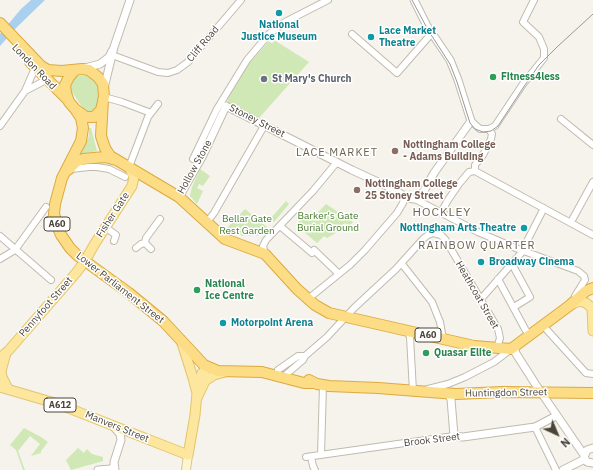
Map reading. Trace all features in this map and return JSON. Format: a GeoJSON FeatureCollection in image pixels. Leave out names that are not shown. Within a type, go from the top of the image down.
{"type":"FeatureCollection","features":[{"type":"Feature","properties":{"kind":"highway","name":"London Road"},"geometry":{"type":"LineString","coordinates":[[4,31],[35,68],[72,106]]}},
{"type":"Feature","properties":{"kind":"highway","name":"London Road"},"geometry":{"type":"LineString","coordinates":[[4,31],[41,66],[48,70],[78,70]]}},
{"type":"Feature","properties":{"kind":"highway","name":"A60"},"geometry":{"type":"LineString","coordinates":[[103,96],[101,110],[94,117],[86,117],[72,106],[66,93],[65,85],[69,77],[78,70],[89,70],[98,77],[103,84],[103,96],[101,121],[102,142],[106,151],[118,161],[127,172]]}},
{"type":"Feature","properties":{"kind":"highway","name":"Lower Parliament Street"},"geometry":{"type":"LineString","coordinates":[[72,106],[81,118],[83,128],[81,141],[62,178],[55,204],[56,222],[61,235],[75,253],[159,317],[199,361],[218,371],[283,373],[304,383],[416,391]]}},
{"type":"Feature","properties":{"kind":"highway"},"geometry":{"type":"LineString","coordinates":[[62,178],[76,162],[90,158],[105,157],[118,161]]}},
{"type":"Feature","properties":{"kind":"highway","name":"Hollow Stone"},"geometry":{"type":"LineString","coordinates":[[127,172],[179,197]]}},
{"type":"Feature","properties":{"kind":"highway","name":"A60"},"geometry":{"type":"LineString","coordinates":[[179,197],[225,239],[265,254],[297,289],[325,311],[476,346],[497,348],[514,347]]}},
{"type":"Feature","properties":{"kind":"highway","name":"Lower Parliament Street"},"geometry":{"type":"LineString","coordinates":[[514,347],[569,306],[586,291],[593,288]]}},
{"type":"Feature","properties":{"kind":"highway","name":"A60"},"geometry":{"type":"LineString","coordinates":[[208,367],[212,364],[219,364],[234,367],[243,371]]}},
{"type":"Feature","properties":{"kind":"highway","name":"Huntingdon Street"},"geometry":{"type":"LineString","coordinates":[[416,391],[448,394],[502,392],[593,393]]}},
{"type":"Feature","properties":{"kind":"main road","name":"Fisher Gate"},"geometry":{"type":"LineString","coordinates":[[85,261],[132,186],[134,177],[127,172]]}},
{"type":"Feature","properties":{"kind":"main road","name":"Pennyfoot Street"},"geometry":{"type":"LineString","coordinates":[[4,388],[1,374],[2,359],[85,261]]}},
{"type":"Feature","properties":{"kind":"main road"},"geometry":{"type":"LineString","coordinates":[[569,306],[580,301],[593,306],[593,331]]}},
{"type":"Feature","properties":{"kind":"main road"},"geometry":{"type":"LineString","coordinates":[[181,340],[196,389],[197,400],[186,470]]}},
{"type":"Feature","properties":{"kind":"main road"},"geometry":{"type":"LineString","coordinates":[[196,389],[202,373],[208,367]]}},
{"type":"Feature","properties":{"kind":"main road"},"geometry":{"type":"LineString","coordinates":[[197,400],[206,381],[214,375],[225,372]]}},
{"type":"Feature","properties":{"kind":"main road","name":"Manvers Street"},"geometry":{"type":"LineString","coordinates":[[4,388],[58,404],[188,455]]}},
{"type":"Feature","properties":{"kind":"street"},"geometry":{"type":"LineString","coordinates":[[130,0],[113,51],[103,96],[151,113]]}},
{"type":"Feature","properties":{"kind":"street","name":"Cliff Road"},"geometry":{"type":"LineString","coordinates":[[113,51],[158,72],[176,70],[188,62],[241,0]]}},
{"type":"Feature","properties":{"kind":"street"},"geometry":{"type":"LineString","coordinates":[[193,159],[213,119],[224,104],[247,60],[269,34],[285,22],[328,0]]}},
{"type":"Feature","properties":{"kind":"street"},"geometry":{"type":"LineString","coordinates":[[414,0],[432,33],[450,60],[471,121],[480,129],[489,129],[498,123],[523,84],[544,58],[542,43],[523,22],[534,0]]}},
{"type":"Feature","properties":{"kind":"street"},"geometry":{"type":"LineString","coordinates":[[352,34],[397,73],[432,33]]}},
{"type":"Feature","properties":{"kind":"street"},"geometry":{"type":"LineString","coordinates":[[78,70],[100,64],[109,57],[113,51]]}},
{"type":"Feature","properties":{"kind":"street"},"geometry":{"type":"LineString","coordinates":[[0,126],[25,91],[35,68]]}},
{"type":"Feature","properties":{"kind":"street"},"geometry":{"type":"LineString","coordinates":[[25,91],[46,80]]}},
{"type":"Feature","properties":{"kind":"street"},"geometry":{"type":"LineString","coordinates":[[69,169],[89,166],[127,172],[151,113],[158,104]]}},
{"type":"Feature","properties":{"kind":"street","name":"Stoney Street"},"geometry":{"type":"LineString","coordinates":[[224,104],[264,126],[399,192],[404,198]]}},
{"type":"Feature","properties":{"kind":"street","name":"Hollow Stone"},"geometry":{"type":"LineString","coordinates":[[179,197],[202,158],[224,104]]}},
{"type":"Feature","properties":{"kind":"street"},"geometry":{"type":"LineString","coordinates":[[561,119],[593,145]]}},
{"type":"Feature","properties":{"kind":"street"},"geometry":{"type":"LineString","coordinates":[[415,199],[421,196],[434,173],[471,121]]}},
{"type":"Feature","properties":{"kind":"street"},"geometry":{"type":"LineString","coordinates":[[207,222],[214,213],[264,126]]}},
{"type":"Feature","properties":{"kind":"street"},"geometry":{"type":"LineString","coordinates":[[475,171],[475,165],[483,155],[491,139],[492,134],[489,129]]}},
{"type":"Feature","properties":{"kind":"street"},"geometry":{"type":"LineString","coordinates":[[265,254],[263,246],[266,240],[313,191],[337,162]]}},
{"type":"Feature","properties":{"kind":"street"},"geometry":{"type":"LineString","coordinates":[[442,213],[448,200],[459,184],[469,172],[475,171],[593,235]]}},
{"type":"Feature","properties":{"kind":"street"},"geometry":{"type":"LineString","coordinates":[[571,222],[593,182]]}},
{"type":"Feature","properties":{"kind":"street"},"geometry":{"type":"LineString","coordinates":[[308,299],[339,274],[365,250],[386,227],[402,206],[404,198],[415,199],[478,232],[523,251]]}},
{"type":"Feature","properties":{"kind":"street"},"geometry":{"type":"LineString","coordinates":[[0,259],[15,250],[46,206]]}},
{"type":"Feature","properties":{"kind":"street"},"geometry":{"type":"LineString","coordinates":[[481,299],[523,251],[544,208]]}},
{"type":"Feature","properties":{"kind":"street"},"geometry":{"type":"LineString","coordinates":[[145,244],[146,238],[160,219]]}},
{"type":"Feature","properties":{"kind":"street"},"geometry":{"type":"LineString","coordinates":[[280,226],[339,274]]}},
{"type":"Feature","properties":{"kind":"street"},"geometry":{"type":"LineString","coordinates":[[105,227],[118,232],[114,241]]}},
{"type":"Feature","properties":{"kind":"street","name":"Heathcoat Street"},"geometry":{"type":"LineString","coordinates":[[402,264],[428,235],[438,234],[445,239],[498,329],[500,338],[497,348]]}},
{"type":"Feature","properties":{"kind":"street"},"geometry":{"type":"LineString","coordinates":[[0,236],[51,280]]}},
{"type":"Feature","properties":{"kind":"street"},"geometry":{"type":"LineString","coordinates":[[136,248],[141,244],[145,244]]}},
{"type":"Feature","properties":{"kind":"street"},"geometry":{"type":"LineString","coordinates":[[145,244],[151,249]]}},
{"type":"Feature","properties":{"kind":"street"},"geometry":{"type":"LineString","coordinates":[[312,253],[319,244]]}},
{"type":"Feature","properties":{"kind":"street","name":"Lower Parliament Street"},"geometry":{"type":"LineString","coordinates":[[523,251],[578,271],[584,276],[584,283],[569,306]]}},
{"type":"Feature","properties":{"kind":"street"},"geometry":{"type":"LineString","coordinates":[[283,373],[303,360],[305,356],[327,337],[367,295],[402,264],[432,302],[440,322],[443,339]]}},
{"type":"Feature","properties":{"kind":"street"},"geometry":{"type":"LineString","coordinates":[[512,264],[530,297],[514,307]]}},
{"type":"Feature","properties":{"kind":"street"},"geometry":{"type":"LineString","coordinates":[[498,279],[530,336]]}},
{"type":"Feature","properties":{"kind":"street"},"geometry":{"type":"LineString","coordinates":[[547,330],[586,373],[593,374]]}},
{"type":"Feature","properties":{"kind":"street"},"geometry":{"type":"LineString","coordinates":[[407,331],[410,337],[416,391]]}},
{"type":"Feature","properties":{"kind":"street"},"geometry":{"type":"LineString","coordinates":[[514,347],[515,352],[556,416],[587,460],[591,470]]}},
{"type":"Feature","properties":{"kind":"street","name":"Lower Parliament Street"},"geometry":{"type":"LineString","coordinates":[[416,391],[448,384],[465,377],[494,362],[514,347]]}},
{"type":"Feature","properties":{"kind":"street"},"geometry":{"type":"LineString","coordinates":[[283,373],[298,356],[305,356]]}},
{"type":"Feature","properties":{"kind":"street"},"geometry":{"type":"LineString","coordinates":[[318,384],[321,455]]}},
{"type":"Feature","properties":{"kind":"street"},"geometry":{"type":"LineString","coordinates":[[448,394],[451,399],[454,436]]}},
{"type":"Feature","properties":{"kind":"street","name":"Brook Street"},"geometry":{"type":"LineString","coordinates":[[315,470],[308,457],[454,436],[463,437],[535,428],[556,416]]}},
{"type":"Feature","properties":{"kind":"street"},"geometry":{"type":"LineString","coordinates":[[112,424],[121,440]]}},
{"type":"Feature","properties":{"kind":"street"},"geometry":{"type":"LineString","coordinates":[[535,428],[556,470]]}},
{"type":"Feature","properties":{"kind":"street"},"geometry":{"type":"LineString","coordinates":[[98,470],[114,468],[121,440],[126,436],[134,434]]}},
{"type":"Feature","properties":{"kind":"street"},"geometry":{"type":"LineString","coordinates":[[587,460],[586,450],[593,448]]}},
{"type":"Feature","properties":{"kind":"street"},"geometry":{"type":"LineString","coordinates":[[563,470],[587,460]]}},
{"type":"Feature","properties":{"kind":"green space"},"geometry":{"type":"Polygon","coordinates":[[[274,40],[309,62],[259,118],[227,102],[229,95],[245,68],[269,41],[273,43],[274,40]]]}},
{"type":"Feature","properties":{"kind":"green space"},"geometry":{"type":"Polygon","coordinates":[[[75,76],[88,76],[97,82],[101,90],[96,108],[93,111],[89,112],[84,110],[70,89],[71,79],[75,76]]]}},
{"type":"Feature","properties":{"kind":"green space"},"geometry":{"type":"Polygon","coordinates":[[[89,128],[91,128],[97,151],[81,154],[89,136],[89,128]]]}},
{"type":"Feature","properties":{"kind":"green space"},"geometry":{"type":"Polygon","coordinates":[[[200,169],[210,176],[203,186],[199,184],[197,188],[203,191],[197,204],[190,196],[192,187],[200,169]]]}},
{"type":"Feature","properties":{"kind":"green space"},"geometry":{"type":"Polygon","coordinates":[[[286,201],[289,204],[274,222],[270,220],[271,218],[286,201]]]}},
{"type":"Feature","properties":{"kind":"green space","name":"Barker's Gate Burial Ground"},"geometry":{"type":"Polygon","coordinates":[[[326,204],[353,222],[350,226],[345,223],[334,234],[327,238],[324,236],[317,243],[296,225],[301,219],[297,215],[300,212],[310,221],[326,204]]]}},
{"type":"Feature","properties":{"kind":"green space","name":"Bellar Gate Rest Garden"},"geometry":{"type":"Polygon","coordinates":[[[245,209],[267,227],[257,236],[243,236],[225,230],[245,209]]]}},
{"type":"Feature","properties":{"kind":"green space"},"geometry":{"type":"Polygon","coordinates":[[[24,428],[48,442],[41,453],[31,456],[40,444],[30,436],[18,451],[25,470],[23,470],[16,450],[10,445],[24,428]]]}},
{"type":"Feature","properties":{"kind":"green space"},"geometry":{"type":"Polygon","coordinates":[[[78,448],[84,453],[87,449],[92,454],[103,457],[103,461],[71,470],[66,460],[78,448]]]}},
{"type":"Feature","properties":{"kind":"water"},"geometry":{"type":"Polygon","coordinates":[[[31,0],[45,0],[0,46],[0,34],[21,9],[31,0]]]}},
{"type":"Feature","properties":{"kind":"tram line"},"geometry":{"type":"LineString","coordinates":[[412,0],[428,30],[450,64],[470,123],[475,129],[483,132],[491,131],[498,126],[539,65],[593,14]]}},
{"type":"Feature","properties":{"kind":"place","name":"National Justice Museum"},"geometry":{"type":"Point","coordinates":[279,13]}},
{"type":"Feature","properties":{"kind":"place","name":"Lace Market Theatre"},"geometry":{"type":"Point","coordinates":[371,37]}},
{"type":"Feature","properties":{"kind":"place","name":"Fitness4less"},"geometry":{"type":"Point","coordinates":[493,77]}},
{"type":"Feature","properties":{"kind":"place","name":"St Mary's Church"},"geometry":{"type":"Point","coordinates":[264,79]}},
{"type":"Feature","properties":{"kind":"place","name":"Nottingham College - Adams Building"},"geometry":{"type":"Point","coordinates":[395,151]}},
{"type":"Feature","properties":{"kind":"place","name":"Nottingham College 25 Stoney Street"},"geometry":{"type":"Point","coordinates":[357,190]}},
{"type":"Feature","properties":{"kind":"place","name":"Nottingham Arts Theatre"},"geometry":{"type":"Point","coordinates":[524,228]}},
{"type":"Feature","properties":{"kind":"place","name":"Broadway Cinema"},"geometry":{"type":"Point","coordinates":[481,262]}},
{"type":"Feature","properties":{"kind":"place","name":"National Ice Centre"},"geometry":{"type":"Point","coordinates":[197,290]}},
{"type":"Feature","properties":{"kind":"place","name":"Motorpoint Arena"},"geometry":{"type":"Point","coordinates":[223,323]}},
{"type":"Feature","properties":{"kind":"place","name":"Quasar Elite"},"geometry":{"type":"Point","coordinates":[426,353]}},
{"type":"Feature","properties":{"kind":"district","name":"LACE MARKET"},"geometry":{"type":"Point","coordinates":[337,153]}},
{"type":"Feature","properties":{"kind":"district","name":"HOCKLEY"},"geometry":{"type":"Point","coordinates":[442,213]}},
{"type":"Feature","properties":{"kind":"district","name":"RAINBOW QUARTER"},"geometry":{"type":"Point","coordinates":[477,246]}}]}
